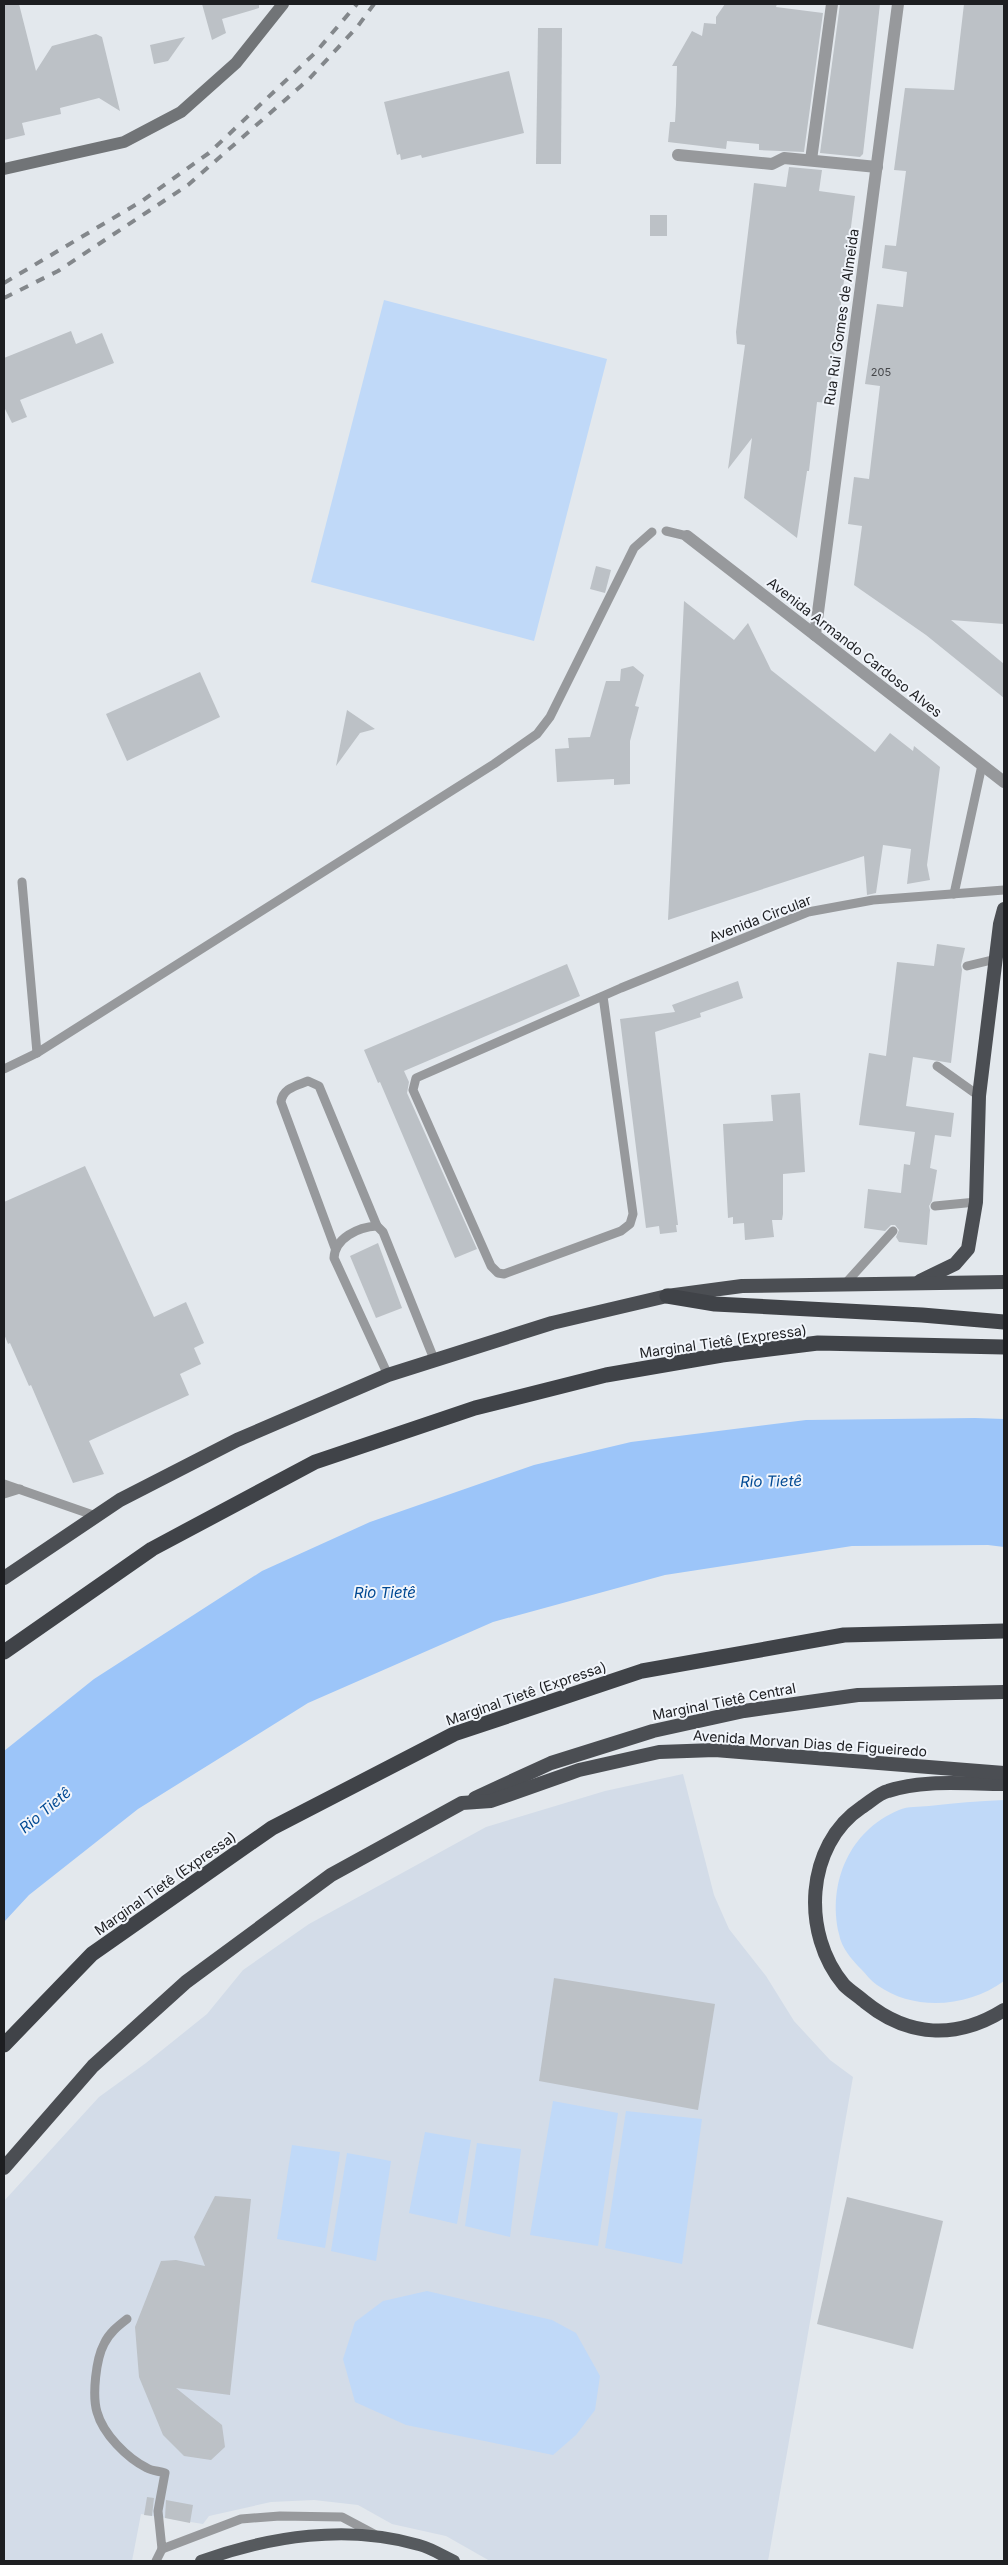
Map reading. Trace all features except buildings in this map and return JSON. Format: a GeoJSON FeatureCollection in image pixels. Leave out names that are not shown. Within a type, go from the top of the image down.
{"type":"FeatureCollection","features":[{"type":"Feature","properties":{"kind":"highway"},"geometry":{"type":"LineString","coordinates":[[915,1284],[955,1264],[968,1249],[976,1202],[979,1096],[1004,909]]}},
{"type":"Feature","properties":{"kind":"highway"},"geometry":{"type":"LineString","coordinates":[[4,1578],[93,1516],[237,1440],[388,1375],[552,1323],[667,1296],[742,1286],[1004,1282]]}},
{"type":"Feature","properties":{"kind":"highway"},"geometry":{"type":"LineString","coordinates":[[667,1296],[716,1304],[922,1315],[1004,1322]]}},
{"type":"Feature","properties":{"kind":"highway","name":"Marginal Tietê (Expressa)"},"geometry":{"type":"LineString","coordinates":[[4,1652],[152,1549],[315,1462],[475,1408],[606,1376],[722,1355],[818,1343],[1004,1347]]}},
{"type":"Feature","properties":{"kind":"highway","name":"Marginal Tietê (Expressa)"},"geometry":{"type":"LineString","coordinates":[[4,2045],[92,1954],[272,1828],[454,1734],[642,1671],[844,1635],[1004,1631]]}},
{"type":"Feature","properties":{"kind":"highway","name":"Marginal Tietê Central"},"geometry":{"type":"LineString","coordinates":[[462,1803],[551,1763],[653,1731],[744,1711],[858,1695],[1004,1692]]}},
{"type":"Feature","properties":{"kind":"highway","name":"Avenida Morvan Dias de Figueiredo"},"geometry":{"type":"LineString","coordinates":[[4,2168],[93,2066],[186,1982],[331,1875],[462,1803],[491,1800],[579,1770],[659,1752],[715,1750],[1004,1773]]}},
{"type":"Feature","properties":{"kind":"highway"},"geometry":{"type":"LineString","coordinates":[[1004,1784],[924,1784],[886,1791],[850,1815],[838,1830],[823,1855],[815,1882],[815,1914],[825,1954],[844,1985],[881,2015],[917,2030],[938,2031],[976,2025],[1004,2010]]}},
{"type":"Feature","properties":{"kind":"main road"},"geometry":{"type":"LineString","coordinates":[[4,169],[124,142],[181,112],[236,63],[283,4]]}},
{"type":"Feature","properties":{"kind":"main road"},"geometry":{"type":"LineString","coordinates":[[201,2561],[257,2545],[299,2537],[344,2534],[379,2536],[421,2545],[454,2561]]}},
{"type":"Feature","properties":{"kind":"street"},"geometry":{"type":"LineString","coordinates":[[811,160],[832,4]]}},
{"type":"Feature","properties":{"kind":"street","name":"Rua Rui Gomes de Almeida"},"geometry":{"type":"LineString","coordinates":[[815,635],[898,4]]}},
{"type":"Feature","properties":{"kind":"street"},"geometry":{"type":"LineString","coordinates":[[678,155],[772,164],[784,158],[876,167]]}},
{"type":"Feature","properties":{"kind":"street","name":"Avenida Armando Cardoso Alves"},"geometry":{"type":"LineString","coordinates":[[687,536],[1004,782]]}},
{"type":"Feature","properties":{"kind":"lane"},"geometry":{"type":"LineString","coordinates":[[666,531],[687,536]]}},
{"type":"Feature","properties":{"kind":"lane"},"geometry":{"type":"LineString","coordinates":[[4,1068],[37,1053],[494,764],[537,734],[550,718],[634,548],[652,532]]}},
{"type":"Feature","properties":{"kind":"lane"},"geometry":{"type":"LineString","coordinates":[[954,894],[982,765]]}},
{"type":"Feature","properties":{"kind":"lane"},"geometry":{"type":"LineString","coordinates":[[22,882],[37,1053]]}},
{"type":"Feature","properties":{"kind":"lane","name":"Avenida Circular"},"geometry":{"type":"LineString","coordinates":[[603,996],[633,1214],[630,1224],[621,1231],[504,1274],[498,1273],[491,1266],[412,1090],[416,1078],[621,988],[808,912],[872,900],[1004,890]]}},
{"type":"Feature","properties":{"kind":"lane"},"geometry":{"type":"LineString","coordinates":[[966,966],[996,960]]}},
{"type":"Feature","properties":{"kind":"lane"},"geometry":{"type":"LineString","coordinates":[[937,1066],[979,1096]]}},
{"type":"Feature","properties":{"kind":"lane"},"geometry":{"type":"LineString","coordinates":[[388,1375],[334,1258],[334,1248],[281,1102],[286,1090],[308,1081],[319,1086],[377,1226],[383,1232],[434,1359]]}},
{"type":"Feature","properties":{"kind":"lane"},"geometry":{"type":"LineString","coordinates":[[935,1206],[976,1202]]}},
{"type":"Feature","properties":{"kind":"lane"},"geometry":{"type":"LineString","coordinates":[[334,1248],[340,1240],[368,1227],[377,1226]]}},
{"type":"Feature","properties":{"kind":"lane"},"geometry":{"type":"LineString","coordinates":[[844,1285],[893,1232]]}},
{"type":"Feature","properties":{"kind":"lane"},"geometry":{"type":"LineString","coordinates":[[4,1484],[93,1516]]}},
{"type":"Feature","properties":{"kind":"lane"},"geometry":{"type":"LineString","coordinates":[[4,1494],[20,1489]]}},
{"type":"Feature","properties":{"kind":"lane"},"geometry":{"type":"LineString","coordinates":[[127,2319],[114,2329],[104,2344],[96,2376],[97,2412],[110,2437],[129,2455],[147,2469],[165,2473],[158,2512],[162,2549],[156,2561]]}},
{"type":"Feature","properties":{"kind":"lane"},"geometry":{"type":"LineString","coordinates":[[162,2549],[241,2519],[280,2516],[342,2517],[379,2536]]}},
{"type":"Feature","properties":{"kind":"shaded area"},"geometry":{"type":"Polygon","coordinates":[[[384,300],[607,359],[534,641],[311,582],[384,300]]]}},
{"type":"Feature","properties":{"kind":"shaded area"},"geometry":{"type":"Polygon","coordinates":[[[683,1774],[714,1895],[729,1929],[766,1976],[794,2021],[830,2060],[853,2077],[768,2561],[490,2561],[446,2536],[392,2524],[358,2505],[314,2500],[271,2502],[209,2516],[203,2524],[141,2514],[132,2561],[4,2561],[4,2201],[99,2097],[146,2063],[207,2014],[243,1970],[309,1924],[486,1827],[605,1791],[683,1774]]]}},
{"type":"Feature","properties":{"kind":"shaded area"},"geometry":{"type":"Polygon","coordinates":[[[1004,1800],[1004,1981],[990,1990],[974,1996],[958,2001],[941,2003],[908,1999],[892,1994],[877,1985],[844,1948],[839,1934],[836,1915],[836,1896],[840,1878],[846,1860],[855,1845],[867,1831],[882,1819],[902,1809],[1004,1800]]]}},
{"type":"Feature","properties":{"kind":"shaded area"},"geometry":{"type":"Polygon","coordinates":[[[553,2101],[618,2113],[598,2246],[530,2235],[553,2101]]]}},
{"type":"Feature","properties":{"kind":"shaded area"},"geometry":{"type":"Polygon","coordinates":[[[626,2111],[702,2119],[682,2264],[605,2248],[626,2111]]]}},
{"type":"Feature","properties":{"kind":"shaded area"},"geometry":{"type":"Polygon","coordinates":[[[425,2132],[471,2140],[457,2224],[409,2213],[425,2132]]]}},
{"type":"Feature","properties":{"kind":"shaded area"},"geometry":{"type":"Polygon","coordinates":[[[477,2143],[521,2149],[510,2237],[465,2226],[477,2143]]]}},
{"type":"Feature","properties":{"kind":"shaded area"},"geometry":{"type":"Polygon","coordinates":[[[292,2145],[340,2152],[325,2248],[277,2239],[292,2145]]]}},
{"type":"Feature","properties":{"kind":"shaded area"},"geometry":{"type":"Polygon","coordinates":[[[347,2153],[391,2161],[376,2261],[331,2251],[347,2153]]]}},
{"type":"Feature","properties":{"kind":"shaded area"},"geometry":{"type":"Polygon","coordinates":[[[427,2291],[552,2320],[576,2333],[600,2376],[595,2410],[576,2435],[553,2455],[406,2425],[355,2402],[343,2359],[355,2322],[383,2301],[427,2291]]]}},
{"type":"Feature","properties":{"kind":"water","name":"Rio Tietê"},"geometry":{"type":"Polygon","coordinates":[[[1004,1419],[1004,1547],[988,1545],[852,1546],[665,1575],[493,1622],[308,1703],[138,1809],[29,1895],[4,1922],[4,1751],[94,1679],[262,1571],[370,1522],[534,1465],[631,1442],[806,1420],[1004,1419]]]}},
{"type":"Feature","properties":{"kind":"railway"},"geometry":{"type":"LineString","coordinates":[[4,283],[142,201],[209,153],[315,53],[357,4]]}},
{"type":"Feature","properties":{"kind":"railway"},"geometry":{"type":"LineString","coordinates":[[4,298],[58,271],[188,185],[309,79],[358,26],[374,4]]}}]}
